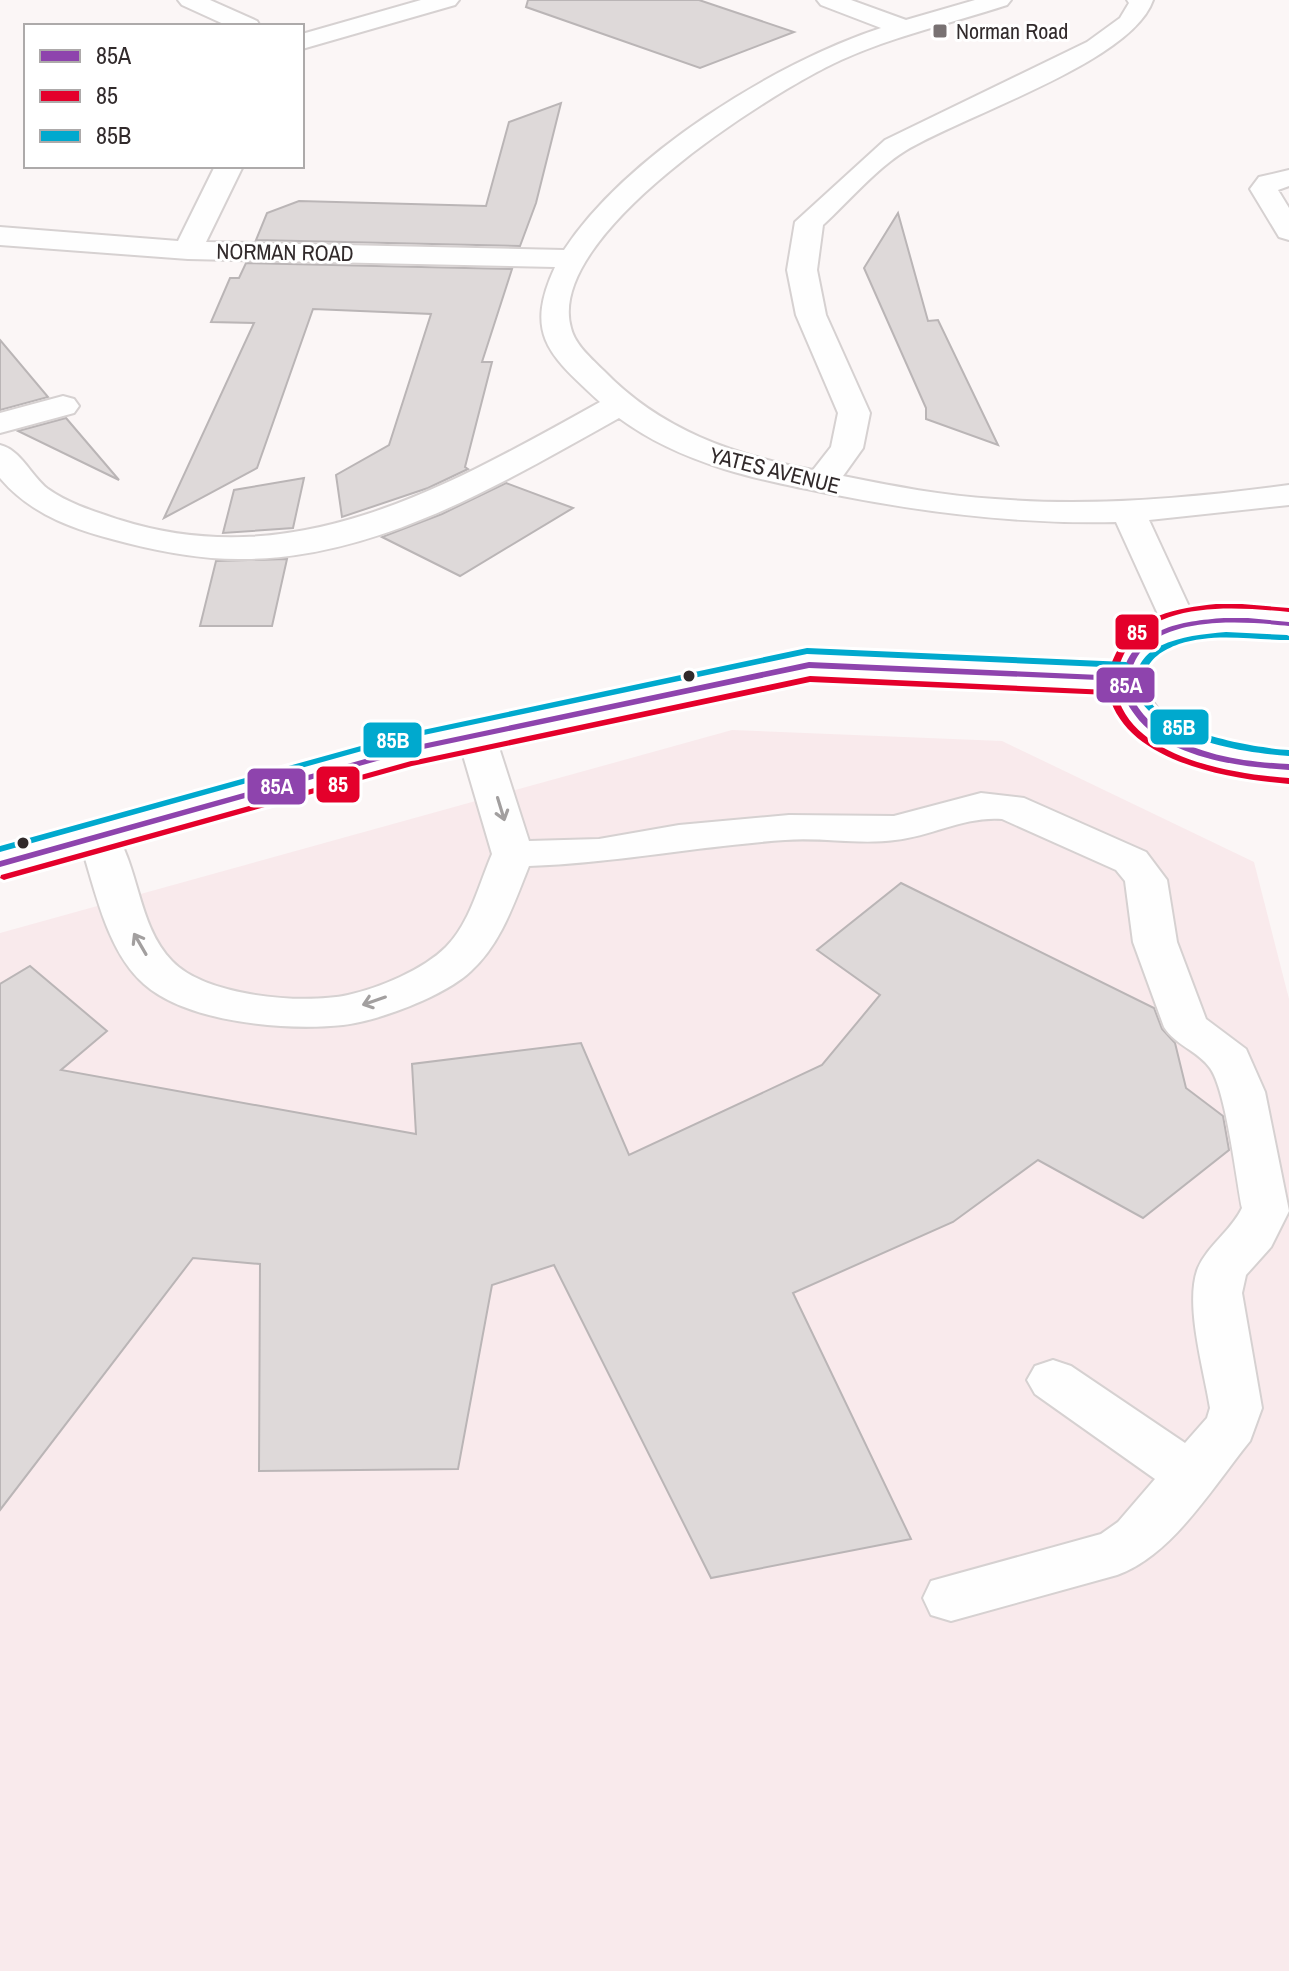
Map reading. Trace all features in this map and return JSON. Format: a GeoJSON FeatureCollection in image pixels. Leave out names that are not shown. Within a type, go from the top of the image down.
{"type":"FeatureCollection","features":[{"type":"Feature","properties":{"kind":"main road"},"geometry":{"type":"LineString","coordinates":[[190,0],[244,24]]}},
{"type":"Feature","properties":{"kind":"main road"},"geometry":{"type":"LineString","coordinates":[[304,41],[399,5],[447,0]]}},
{"type":"Feature","properties":{"kind":"main road"},"geometry":{"type":"LineString","coordinates":[[829,0],[901,27]]}},
{"type":"Feature","properties":{"kind":"main road","name":"YATES AVENUE"},"geometry":{"type":"LineString","coordinates":[[999,0],[901,27],[828,56],[757,97],[663,160],[616,200],[571,259],[555,303],[556,331],[619,405],[666,436],[714,458],[821,482],[911,499],[1014,511],[1127,509],[1230,503],[1289,495]]}},
{"type":"Feature","properties":{"kind":"main road"},"geometry":{"type":"LineString","coordinates":[[821,482],[847,448],[854,413],[811,315],[802,270],[809,222],[894,146],[1096,47],[1129,23],[1142,1],[1139,0]]}},
{"type":"Feature","properties":{"kind":"main road"},"geometry":{"type":"LineString","coordinates":[[188,250],[228,168]]}},
{"type":"Feature","properties":{"kind":"main road"},"geometry":{"type":"LineString","coordinates":[[1289,178],[1269,183],[1264,189],[1289,231]]}},
{"type":"Feature","properties":{"kind":"main road","name":"NORMAN ROAD"},"geometry":{"type":"LineString","coordinates":[[0,236],[188,250],[571,259]]}},
{"type":"Feature","properties":{"kind":"main road"},"geometry":{"type":"LineString","coordinates":[[0,455],[21,486],[70,514],[187,549],[276,550],[364,530],[472,485],[619,405]]}},
{"type":"Feature","properties":{"kind":"main road"},"geometry":{"type":"LineString","coordinates":[[0,423],[63,406]]}},
{"type":"Feature","properties":{"kind":"main road"},"geometry":{"type":"LineString","coordinates":[[1127,509],[1180,626]]}},
{"type":"Feature","properties":{"kind":"main road"},"geometry":{"type":"LineString","coordinates":[[1289,624],[1263,619],[1219,619],[1180,626],[1151,639],[1131,657],[1125,679],[1132,704],[1154,727],[1188,747],[1231,761],[1289,767]]}},
{"type":"Feature","properties":{"kind":"main road"},"geometry":{"type":"LineString","coordinates":[[0,864],[408,750],[809,665],[1125,679]]}},
{"type":"Feature","properties":{"kind":"main road"},"geometry":{"type":"LineString","coordinates":[[98,836],[134,937],[157,972],[185,993],[281,1010],[348,1010],[391,995],[452,966],[481,928],[513,854],[476,735]]}},
{"type":"Feature","properties":{"kind":"main road"},"geometry":{"type":"LineString","coordinates":[[513,854],[599,851],[679,837],[789,827],[895,828],[981,805],[1010,807],[1131,861],[1146,880],[1155,942],[1186,1027],[1230,1060],[1242,1092],[1266,1208],[1254,1235],[1223,1268],[1217,1293],[1236,1408],[1231,1426],[1138,1538],[1117,1552],[951,1598]]}},
{"type":"Feature","properties":{"kind":"main road"},"geometry":{"type":"LineString","coordinates":[[1053,1380],[1191,1475]]}},
{"type":"Feature","properties":{"kind":"shaded area"},"geometry":{"type":"Polygon","coordinates":[[[732,730],[1002,741],[1254,862],[1289,999],[1289,1971],[0,1971],[0,933],[732,730]]]}},
{"type":"Feature","properties":{"kind":"building"},"geometry":{"type":"Polygon","coordinates":[[[528,0],[699,0],[794,32],[700,68],[526,7],[528,0]]]}},
{"type":"Feature","properties":{"kind":"building"},"geometry":{"type":"Polygon","coordinates":[[[561,103],[536,203],[520,246],[256,240],[267,213],[299,201],[486,206],[509,122],[561,103]]]}},
{"type":"Feature","properties":{"kind":"building"},"geometry":{"type":"Polygon","coordinates":[[[898,213],[928,321],[938,320],[998,445],[926,419],[926,408],[864,268],[898,213]]]}},
{"type":"Feature","properties":{"kind":"building"},"geometry":{"type":"Polygon","coordinates":[[[246,263],[512,269],[482,362],[492,362],[465,467],[468,469],[428,488],[342,517],[336,475],[389,445],[431,314],[313,309],[257,468],[164,518],[254,323],[211,322],[230,278],[239,278],[246,263]]]}},
{"type":"Feature","properties":{"kind":"building"},"geometry":{"type":"Polygon","coordinates":[[[0,340],[48,397],[0,410],[0,340]]]}},
{"type":"Feature","properties":{"kind":"building"},"geometry":{"type":"Polygon","coordinates":[[[66,418],[119,480],[18,431],[66,418]]]}},
{"type":"Feature","properties":{"kind":"building"},"geometry":{"type":"Polygon","coordinates":[[[304,478],[293,528],[223,533],[234,490],[304,478]]]}},
{"type":"Feature","properties":{"kind":"building"},"geometry":{"type":"Polygon","coordinates":[[[506,483],[573,508],[460,576],[382,537],[442,514],[506,483]]]}},
{"type":"Feature","properties":{"kind":"building"},"geometry":{"type":"Polygon","coordinates":[[[287,559],[272,626],[200,626],[216,561],[287,559]]]}},
{"type":"Feature","properties":{"kind":"building"},"geometry":{"type":"Polygon","coordinates":[[[901,883],[1154,1008],[1162,1029],[1175,1043],[1186,1088],[1223,1116],[1229,1150],[1143,1218],[1038,1160],[953,1222],[793,1293],[911,1539],[711,1578],[554,1265],[492,1285],[458,1469],[259,1471],[260,1264],[193,1258],[0,1510],[0,984],[30,966],[107,1031],[61,1070],[416,1134],[412,1064],[581,1043],[629,1155],[822,1065],[880,995],[817,950],[901,883]]]}},
{"type":"Feature","properties":{"kind":"transit line","name":"85"},"geometry":{"type":"LineString","coordinates":[[1289,610],[1216,606],[1165,615],[1143,626],[1126,641],[1115,663],[1112,684],[1116,705],[1128,724],[1145,740],[1167,753],[1217,771],[1289,781]]}},
{"type":"Feature","properties":{"kind":"transit line","name":"85A"},"geometry":{"type":"LineString","coordinates":[[1289,624],[1224,620],[1175,627],[1139,648],[1129,666],[1126,684],[1130,702],[1142,719],[1179,744],[1223,759],[1289,767]]}},
{"type":"Feature","properties":{"kind":"transit line","name":"85B"},"geometry":{"type":"LineString","coordinates":[[1287,638],[1226,635],[1178,641],[1159,650],[1145,662],[1139,679],[1143,697],[1156,713],[1175,725],[1224,743],[1289,753]]}},
{"type":"Feature","properties":{"kind":"transit line","name":"85B"},"geometry":{"type":"LineString","coordinates":[[0,849],[404,737],[807,651],[1126,665]]}},
{"type":"Feature","properties":{"kind":"transit line","name":"85A"},"geometry":{"type":"LineString","coordinates":[[0,864],[408,750],[809,665],[1125,679]]}},
{"type":"Feature","properties":{"kind":"transit line","name":"85"},"geometry":{"type":"LineString","coordinates":[[4,877],[411,764],[810,679],[1124,693]]}},
{"type":"Feature","properties":{"kind":"place","name":"Norman Road"},"geometry":{"type":"Point","coordinates":[940,31]}}]}
